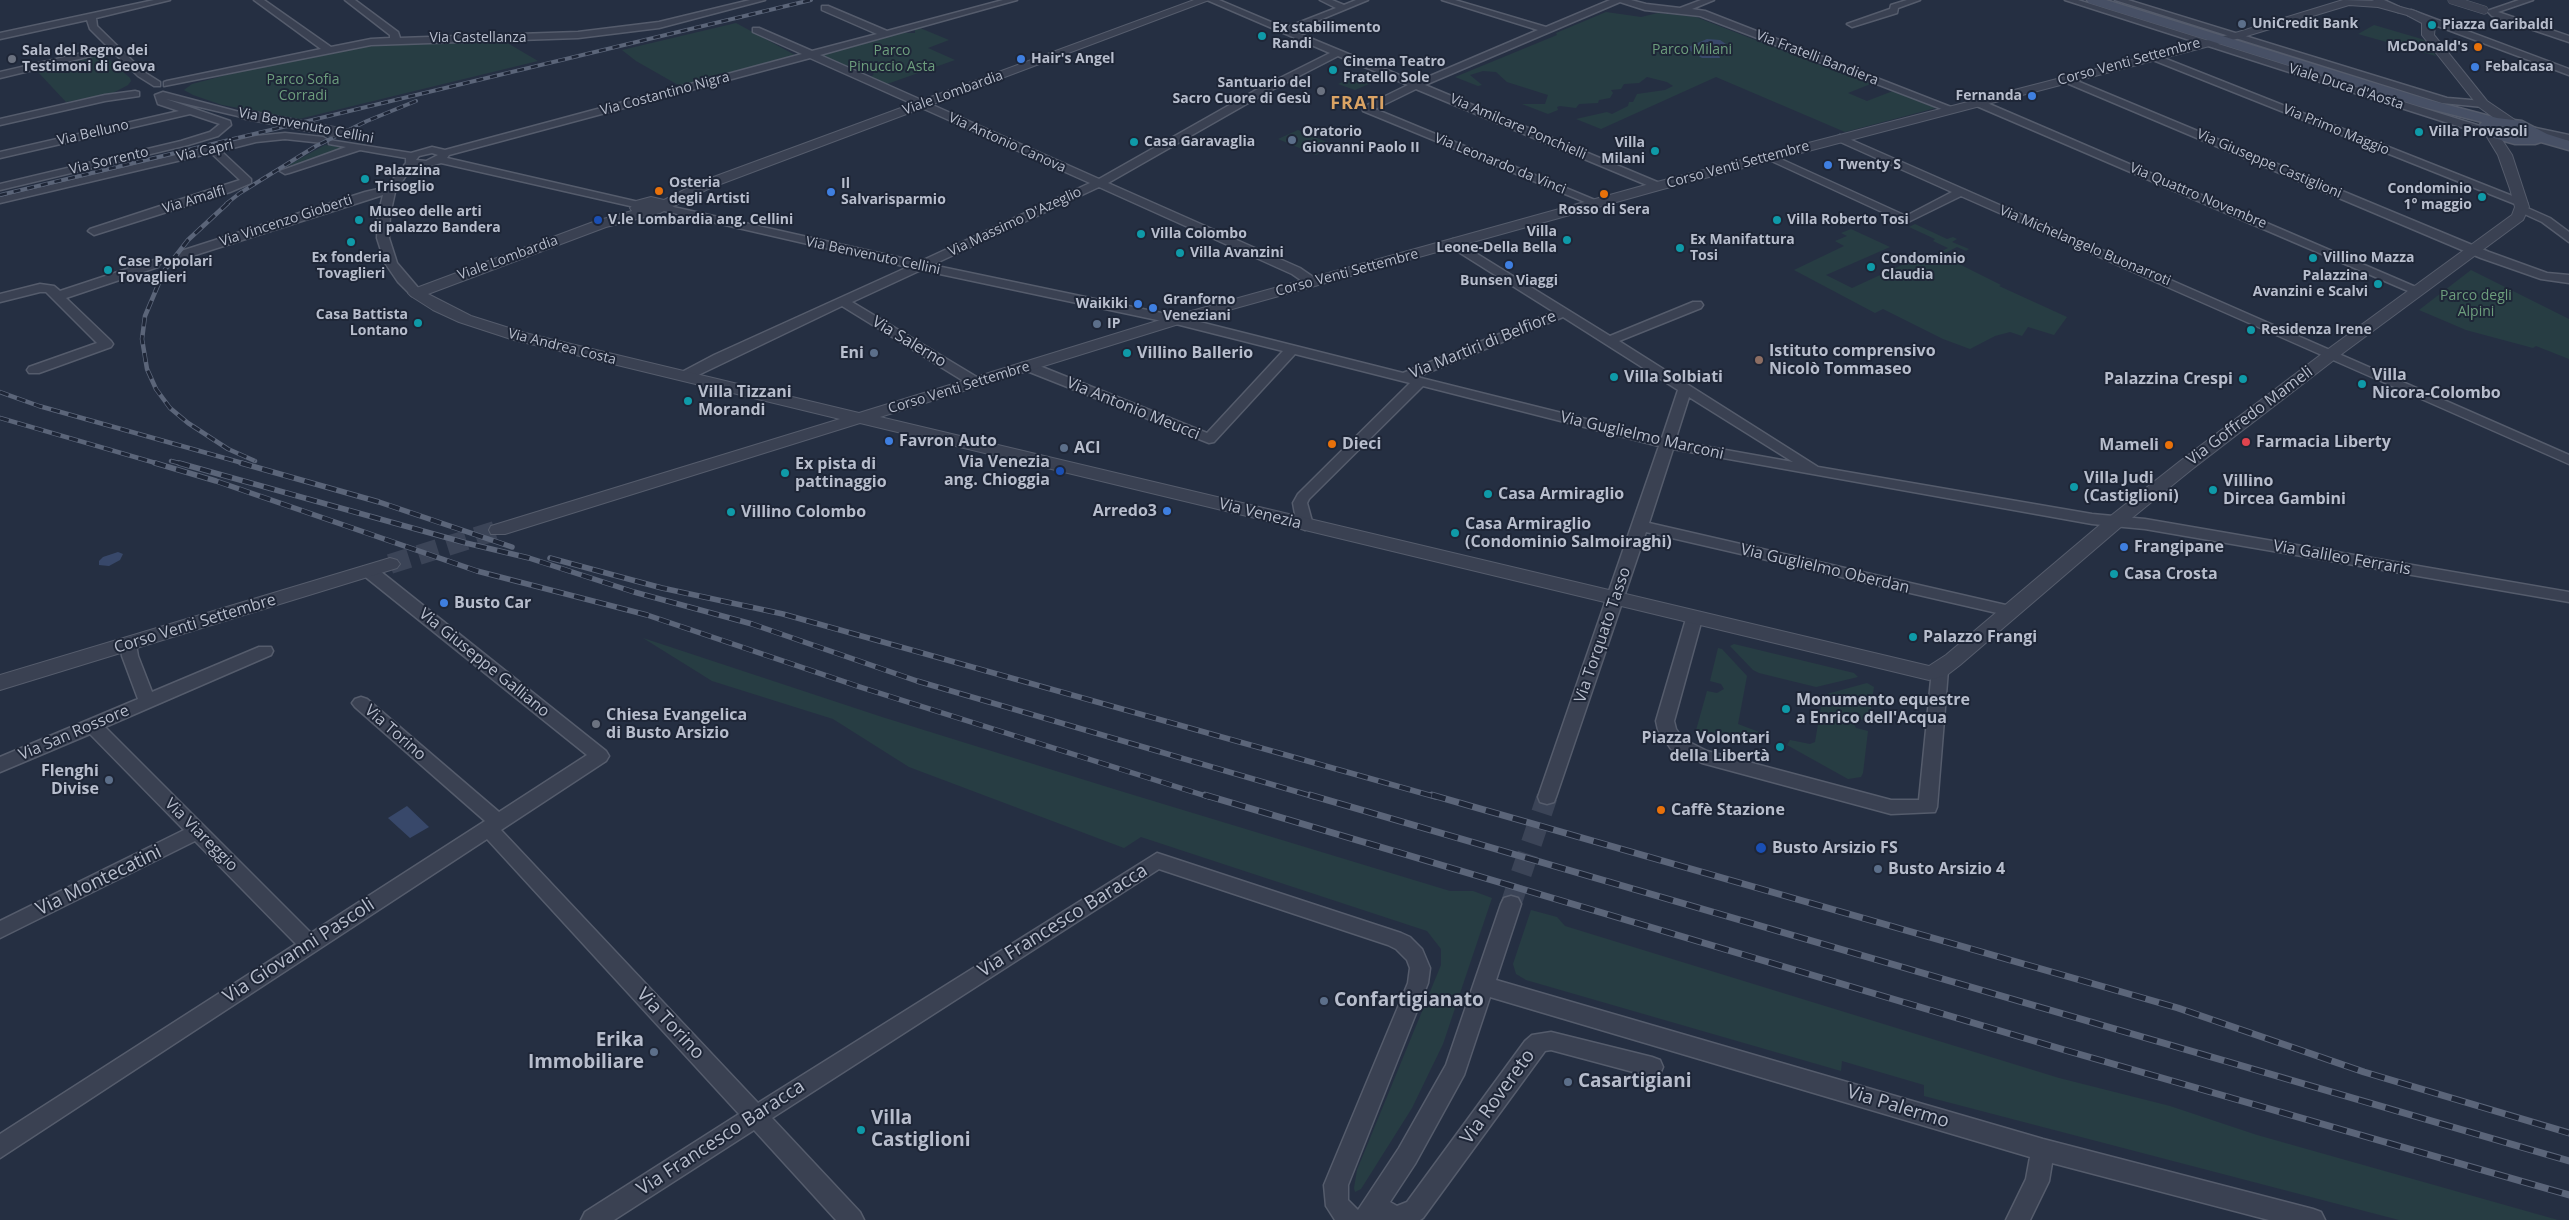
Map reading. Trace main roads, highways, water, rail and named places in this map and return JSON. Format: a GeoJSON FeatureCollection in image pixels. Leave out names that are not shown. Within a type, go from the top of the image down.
{"type":"FeatureCollection","features":[{"type":"Feature","properties":{"kind":"main road","name":"Viale Duca d'Aosta"},"geometry":{"type":"LineString","coordinates":[[2093,0],[2424,103],[2494,127]]}},
{"type":"Feature","properties":{"kind":"main road"},"geometry":{"type":"LineString","coordinates":[[2494,127],[2504,138],[2529,136],[2569,152]]}},
{"type":"Feature","properties":{"kind":"main road"},"geometry":{"type":"LineString","coordinates":[[2494,127],[2569,146]]}},
{"type":"Feature","properties":{"kind":"water"},"geometry":{"type":"Polygon","coordinates":[[[1707,39],[1720,40],[1726,44],[1717,50],[1720,58],[1702,58],[1686,48],[1707,39]]]}},
{"type":"Feature","properties":{"kind":"water"},"geometry":{"type":"Polygon","coordinates":[[[118,552],[123,554],[120,560],[109,566],[99,565],[99,561],[103,557],[118,552]]]}},
{"type":"Feature","properties":{"kind":"water"},"geometry":{"type":"Polygon","coordinates":[[[407,806],[429,827],[410,838],[388,818],[407,806]]]}},
{"type":"Feature","properties":{"kind":"tunnel"},"geometry":{"type":"LineString","coordinates":[[390,564],[498,530]]}},
{"type":"Feature","properties":{"kind":"tunnel"},"geometry":{"type":"LineString","coordinates":[[1511,904],[1547,797]]}},
{"type":"Feature","properties":{"kind":"railway"},"geometry":{"type":"LineString","coordinates":[[0,195],[811,0]]}},
{"type":"Feature","properties":{"kind":"railway"},"geometry":{"type":"LineString","coordinates":[[226,204],[240,193],[316,146],[367,121],[416,101]]}},
{"type":"Feature","properties":{"kind":"railway"},"geometry":{"type":"LineString","coordinates":[[228,203],[188,240],[164,271],[145,316],[142,339],[147,369],[156,389],[170,408],[188,423],[228,449],[255,461]]}},
{"type":"Feature","properties":{"kind":"railway"},"geometry":{"type":"LineString","coordinates":[[0,392],[39,406],[246,464]]}},
{"type":"Feature","properties":{"kind":"railway"},"geometry":{"type":"LineString","coordinates":[[0,418],[159,464]]}},
{"type":"Feature","properties":{"kind":"railway"},"geometry":{"type":"LineString","coordinates":[[171,461],[179,463]]}},
{"type":"Feature","properties":{"kind":"railway"},"geometry":{"type":"LineString","coordinates":[[155,463],[216,481],[477,571],[647,615],[860,687],[1209,797]]}},
{"type":"Feature","properties":{"kind":"railway"},"geometry":{"type":"LineString","coordinates":[[179,463],[183,464]]}},
{"type":"Feature","properties":{"kind":"railway"},"geometry":{"type":"LineString","coordinates":[[179,463],[466,543],[529,558],[634,592],[752,624],[917,681],[1315,797]]}},
{"type":"Feature","properties":{"kind":"railway"},"geometry":{"type":"LineString","coordinates":[[241,463],[379,502],[512,547]]}},
{"type":"Feature","properties":{"kind":"railway"},"geometry":{"type":"LineString","coordinates":[[550,558],[662,588],[783,614],[1436,797]]}},
{"type":"Feature","properties":{"kind":"railway"},"geometry":{"type":"LineString","coordinates":[[1205,795],[2068,1051],[2569,1195]]}},
{"type":"Feature","properties":{"kind":"railway"},"geometry":{"type":"LineString","coordinates":[[1310,795],[2569,1161]]}},
{"type":"Feature","properties":{"kind":"railway"},"geometry":{"type":"LineString","coordinates":[[1432,795],[2178,1008],[2364,1072],[2569,1133]]}},
{"type":"Feature","properties":{"kind":"place","name":"UniCredit Bank"},"geometry":{"type":"Point","coordinates":[2242,24]}},
{"type":"Feature","properties":{"kind":"place","name":"Piazza Garibaldi"},"geometry":{"type":"Point","coordinates":[2432,25]}},
{"type":"Feature","properties":{"kind":"place","name":"Ex stabilimento Randi"},"geometry":{"type":"Point","coordinates":[1262,36]}},
{"type":"Feature","properties":{"kind":"place","name":"McDonald's"},"geometry":{"type":"Point","coordinates":[2478,47]}},
{"type":"Feature","properties":{"kind":"place","name":"Sala del Regno dei Testimoni di Geova"},"geometry":{"type":"Point","coordinates":[12,59]}},
{"type":"Feature","properties":{"kind":"place","name":"Hair's Angel"},"geometry":{"type":"Point","coordinates":[1021,59]}},
{"type":"Feature","properties":{"kind":"place","name":"Febalcasa"},"geometry":{"type":"Point","coordinates":[2475,67]}},
{"type":"Feature","properties":{"kind":"place","name":"Cinema Teatro Fratello Sole"},"geometry":{"type":"Point","coordinates":[1333,70]}},
{"type":"Feature","properties":{"kind":"place","name":"Santuario del Sacro Cuore di Gesù"},"geometry":{"type":"Point","coordinates":[1321,91]}},
{"type":"Feature","properties":{"kind":"place","name":"Fernanda"},"geometry":{"type":"Point","coordinates":[2032,96]}},
{"type":"Feature","properties":{"kind":"place","name":"Villa Provasoli"},"geometry":{"type":"Point","coordinates":[2419,132]}},
{"type":"Feature","properties":{"kind":"place","name":"Oratorio Giovanni Paolo II"},"geometry":{"type":"Point","coordinates":[1292,140]}},
{"type":"Feature","properties":{"kind":"place","name":"Casa Garavaglia"},"geometry":{"type":"Point","coordinates":[1134,142]}},
{"type":"Feature","properties":{"kind":"place","name":"Villa Milani"},"geometry":{"type":"Point","coordinates":[1655,151]}},
{"type":"Feature","properties":{"kind":"place","name":"Twenty S"},"geometry":{"type":"Point","coordinates":[1828,165]}},
{"type":"Feature","properties":{"kind":"place","name":"Palazzina Trisoglio"},"geometry":{"type":"Point","coordinates":[365,179]}},
{"type":"Feature","properties":{"kind":"place","name":"Osteria degli Artisti"},"geometry":{"type":"Point","coordinates":[659,191]}},
{"type":"Feature","properties":{"kind":"place","name":"Il Salvarisparmio"},"geometry":{"type":"Point","coordinates":[831,192]}},
{"type":"Feature","properties":{"kind":"place","name":"Rosso di Sera"},"geometry":{"type":"Point","coordinates":[1604,194]}},
{"type":"Feature","properties":{"kind":"place","name":"Condominio 1° maggio"},"geometry":{"type":"Point","coordinates":[2482,197]}},
{"type":"Feature","properties":{"kind":"place","name":"Museo delle arti di palazzo Bandera"},"geometry":{"type":"Point","coordinates":[359,220]}},
{"type":"Feature","properties":{"kind":"place","name":"V.le Lombardia ang. Cellini"},"geometry":{"type":"Point","coordinates":[598,220]}},
{"type":"Feature","properties":{"kind":"place","name":"Villa Roberto Tosi"},"geometry":{"type":"Point","coordinates":[1777,220]}},
{"type":"Feature","properties":{"kind":"place","name":"Villa Colombo"},"geometry":{"type":"Point","coordinates":[1141,234]}},
{"type":"Feature","properties":{"kind":"place","name":"Villa Leone-Della Bella"},"geometry":{"type":"Point","coordinates":[1567,240]}},
{"type":"Feature","properties":{"kind":"place","name":"Ex fonderia Tovaglieri"},"geometry":{"type":"Point","coordinates":[351,242]}},
{"type":"Feature","properties":{"kind":"place","name":"Ex Manifattura Tosi"},"geometry":{"type":"Point","coordinates":[1680,248]}},
{"type":"Feature","properties":{"kind":"place","name":"Villa Avanzini"},"geometry":{"type":"Point","coordinates":[1180,253]}},
{"type":"Feature","properties":{"kind":"place","name":"Villino Mazza"},"geometry":{"type":"Point","coordinates":[2313,258]}},
{"type":"Feature","properties":{"kind":"place","name":"Bunsen Viaggi"},"geometry":{"type":"Point","coordinates":[1509,265]}},
{"type":"Feature","properties":{"kind":"place","name":"Condominio Claudia"},"geometry":{"type":"Point","coordinates":[1871,267]}},
{"type":"Feature","properties":{"kind":"place","name":"Case Popolari Tovaglieri"},"geometry":{"type":"Point","coordinates":[108,270]}},
{"type":"Feature","properties":{"kind":"place","name":"Palazzina Avanzini e Scalvi"},"geometry":{"type":"Point","coordinates":[2378,284]}},
{"type":"Feature","properties":{"kind":"place","name":"Waikiki"},"geometry":{"type":"Point","coordinates":[1138,304]}},
{"type":"Feature","properties":{"kind":"place","name":"Granforno Veneziani"},"geometry":{"type":"Point","coordinates":[1153,308]}},
{"type":"Feature","properties":{"kind":"place","name":"Casa Battista Lontano"},"geometry":{"type":"Point","coordinates":[418,323]}},
{"type":"Feature","properties":{"kind":"place","name":"IP"},"geometry":{"type":"Point","coordinates":[1097,324]}},
{"type":"Feature","properties":{"kind":"place","name":"Residenza Irene"},"geometry":{"type":"Point","coordinates":[2251,330]}},
{"type":"Feature","properties":{"kind":"place","name":"Eni"},"geometry":{"type":"Point","coordinates":[874,353]}},
{"type":"Feature","properties":{"kind":"place","name":"Villino Ballerio"},"geometry":{"type":"Point","coordinates":[1127,353]}},
{"type":"Feature","properties":{"kind":"place","name":"Istituto comprensivo Nicolò Tommaseo"},"geometry":{"type":"Point","coordinates":[1759,360]}},
{"type":"Feature","properties":{"kind":"place","name":"Villa Solbiati"},"geometry":{"type":"Point","coordinates":[1614,377]}},
{"type":"Feature","properties":{"kind":"place","name":"Palazzina Crespi"},"geometry":{"type":"Point","coordinates":[2243,379]}},
{"type":"Feature","properties":{"kind":"place","name":"Villa Nicora-Colombo"},"geometry":{"type":"Point","coordinates":[2362,384]}},
{"type":"Feature","properties":{"kind":"place","name":"Villa Tizzani Morandi"},"geometry":{"type":"Point","coordinates":[688,401]}},
{"type":"Feature","properties":{"kind":"place","name":"Favron Auto"},"geometry":{"type":"Point","coordinates":[889,441]}},
{"type":"Feature","properties":{"kind":"place","name":"Farmacia Liberty"},"geometry":{"type":"Point","coordinates":[2246,442]}},
{"type":"Feature","properties":{"kind":"place","name":"Dieci"},"geometry":{"type":"Point","coordinates":[1332,444]}},
{"type":"Feature","properties":{"kind":"place","name":"Mameli"},"geometry":{"type":"Point","coordinates":[2169,445]}},
{"type":"Feature","properties":{"kind":"place","name":"ACI"},"geometry":{"type":"Point","coordinates":[1064,448]}},
{"type":"Feature","properties":{"kind":"place","name":"Via Venezia ang. Chioggia"},"geometry":{"type":"Point","coordinates":[1060,471]}},
{"type":"Feature","properties":{"kind":"place","name":"Ex pista di pattinaggio"},"geometry":{"type":"Point","coordinates":[785,473]}},
{"type":"Feature","properties":{"kind":"place","name":"Villa Judi (Castiglioni)"},"geometry":{"type":"Point","coordinates":[2074,487]}},
{"type":"Feature","properties":{"kind":"place","name":"Villino Dircea Gambini"},"geometry":{"type":"Point","coordinates":[2213,490]}},
{"type":"Feature","properties":{"kind":"place","name":"Casa Armiraglio"},"geometry":{"type":"Point","coordinates":[1488,494]}},
{"type":"Feature","properties":{"kind":"place","name":"Arredo3"},"geometry":{"type":"Point","coordinates":[1167,511]}},
{"type":"Feature","properties":{"kind":"place","name":"Villino Colombo"},"geometry":{"type":"Point","coordinates":[731,512]}},
{"type":"Feature","properties":{"kind":"place","name":"Casa Armiraglio (Condominio Salmoiraghi)"},"geometry":{"type":"Point","coordinates":[1455,533]}},
{"type":"Feature","properties":{"kind":"place","name":"Frangipane"},"geometry":{"type":"Point","coordinates":[2124,547]}},
{"type":"Feature","properties":{"kind":"place","name":"Casa Crosta"},"geometry":{"type":"Point","coordinates":[2114,574]}},
{"type":"Feature","properties":{"kind":"place","name":"Busto Car"},"geometry":{"type":"Point","coordinates":[444,603]}},
{"type":"Feature","properties":{"kind":"place","name":"Palazzo Frangi"},"geometry":{"type":"Point","coordinates":[1913,637]}},
{"type":"Feature","properties":{"kind":"place","name":"Monumento equestre a Enrico dell'Acqua"},"geometry":{"type":"Point","coordinates":[1786,709]}},
{"type":"Feature","properties":{"kind":"place","name":"Chiesa Evangelica di Busto Arsizio"},"geometry":{"type":"Point","coordinates":[596,724]}},
{"type":"Feature","properties":{"kind":"place","name":"Piazza Volontari della Libertà"},"geometry":{"type":"Point","coordinates":[1780,747]}},
{"type":"Feature","properties":{"kind":"place","name":"Flenghi Divise"},"geometry":{"type":"Point","coordinates":[109,780]}},
{"type":"Feature","properties":{"kind":"place","name":"Caffè Stazione"},"geometry":{"type":"Point","coordinates":[1661,810]}},
{"type":"Feature","properties":{"kind":"place","name":"Busto Arsizio FS"},"geometry":{"type":"Point","coordinates":[1761,848]}},
{"type":"Feature","properties":{"kind":"place","name":"Busto Arsizio 4"},"geometry":{"type":"Point","coordinates":[1878,869]}},
{"type":"Feature","properties":{"kind":"place","name":"Confartigianato"},"geometry":{"type":"Point","coordinates":[1324,1001]}},
{"type":"Feature","properties":{"kind":"place","name":"Erika Immobiliare"},"geometry":{"type":"Point","coordinates":[654,1052]}},
{"type":"Feature","properties":{"kind":"place","name":"Casartigiani"},"geometry":{"type":"Point","coordinates":[1568,1082]}},
{"type":"Feature","properties":{"kind":"place","name":"Villa Castiglioni"},"geometry":{"type":"Point","coordinates":[861,1130]}},
{"type":"Feature","properties":{"kind":"district","name":"FRATI"},"geometry":{"type":"Point","coordinates":[1358,104]}},
{"type":"Feature","properties":{"kind":"park label","name":"Parco Milani"},"geometry":{"type":"Point","coordinates":[1692,50]}},
{"type":"Feature","properties":{"kind":"park label","name":"Parco Pinuccio Asta"},"geometry":{"type":"Point","coordinates":[892,59]}},
{"type":"Feature","properties":{"kind":"park label","name":"Parco Sofia Corradi"},"geometry":{"type":"Point","coordinates":[303,88]}},
{"type":"Feature","properties":{"kind":"park label","name":"Parco degli Alpini"},"geometry":{"type":"Point","coordinates":[2476,304]}}]}
